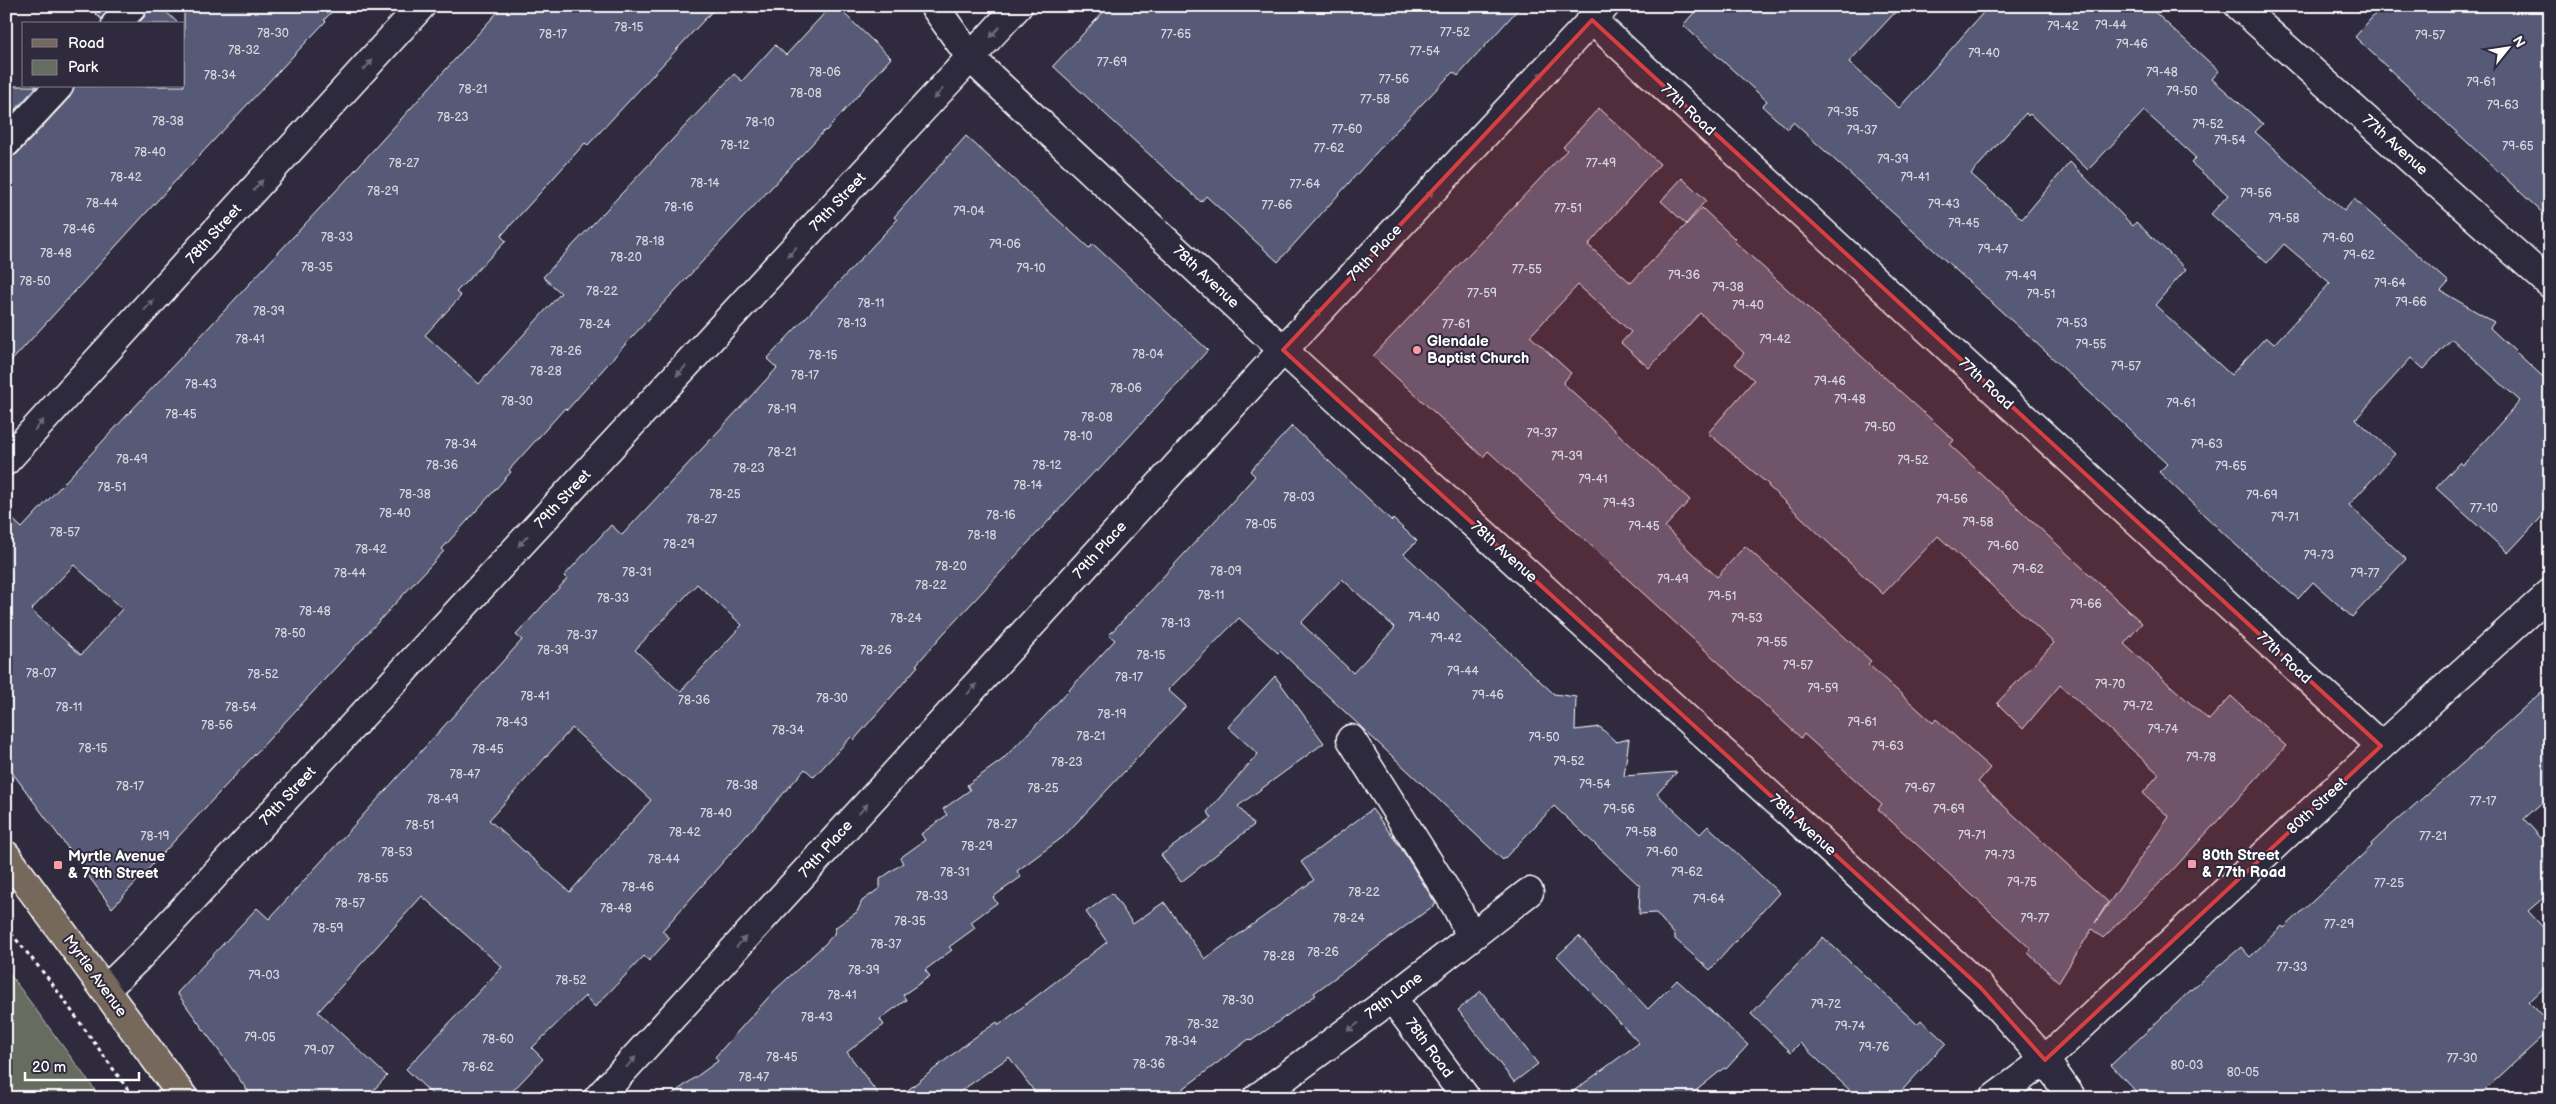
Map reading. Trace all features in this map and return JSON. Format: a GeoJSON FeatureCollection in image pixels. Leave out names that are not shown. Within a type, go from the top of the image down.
{"type":"FeatureCollection","features":[{"type":"Feature","properties":{"kind":"main road","name":"Myrtle Avenue"},"geometry":{"type":"LineString","coordinates":[[6,855],[184,1098]]}},
{"type":"Feature","properties":{"kind":"street"},"geometry":{"type":"LineString","coordinates":[[118,22],[132,6]]}},
{"type":"Feature","properties":{"kind":"street","name":"78th Street"},"geometry":{"type":"LineString","coordinates":[[6,461],[422,6]]}},
{"type":"Feature","properties":{"kind":"street","name":"78th Avenue"},"geometry":{"type":"LineString","coordinates":[[934,6],[971,58],[1283,350],[1980,987],[2045,1060],[2072,1098]]}},
{"type":"Feature","properties":{"kind":"street","name":"79th Street"},"geometry":{"type":"LineString","coordinates":[[105,990],[138,958],[1018,6]]}},
{"type":"Feature","properties":{"kind":"street","name":"77th Avenue"},"geometry":{"type":"LineString","coordinates":[[2239,6],[2550,284]]}},
{"type":"Feature","properties":{"kind":"street","name":"79th Place"},"geometry":{"type":"LineString","coordinates":[[598,1098],[1283,350],[1599,13]]}},
{"type":"Feature","properties":{"kind":"street","name":"77th Road"},"geometry":{"type":"LineString","coordinates":[[1599,13],[2381,746]]}},
{"type":"Feature","properties":{"kind":"street"},"geometry":{"type":"LineString","coordinates":[[6,143],[57,88]]}},
{"type":"Feature","properties":{"kind":"street","name":"80th Street"},"geometry":{"type":"LineString","coordinates":[[1994,1098],[2045,1060],[2381,746],[2550,593]]}},
{"type":"Feature","properties":{"kind":"street"},"geometry":{"type":"LineString","coordinates":[[1351,739],[1456,906],[1471,936]]}},
{"type":"Feature","properties":{"kind":"street","name":"79th Lane"},"geometry":{"type":"LineString","coordinates":[[1257,1098],[1392,998],[1529,892]]}},
{"type":"Feature","properties":{"kind":"street","name":"78th Road"},"geometry":{"type":"LineString","coordinates":[[1392,998],[1466,1098]]}},
{"type":"Feature","properties":{"kind":"path"},"geometry":{"type":"LineString","coordinates":[[6,927],[51,982],[134,1098]]}},
{"type":"Feature","properties":{"kind":"highlighted area"},"geometry":{"type":"Polygon","coordinates":[[[1592,20],[2381,746],[2045,1060],[1980,987],[1283,350],[1592,20]]]}},
{"type":"Feature","properties":{"kind":"green space"},"geometry":{"type":"Polygon","coordinates":[[[6,969],[101,1098],[6,1098],[6,969]]]}},
{"type":"Feature","properties":{"kind":"building"},"geometry":{"type":"Polygon","coordinates":[[[88,6],[111,6],[101,19],[88,6]]]}},
{"type":"Feature","properties":{"kind":"building"},"geometry":{"type":"Polygon","coordinates":[[[148,6],[160,6],[177,22],[140,22],[145,16],[148,6]]]}},
{"type":"Feature","properties":{"kind":"building"},"geometry":{"type":"Polygon","coordinates":[[[184,6],[337,6],[324,20],[326,21],[167,190],[6,367],[6,158],[17,154],[70,97],[73,88],[185,88],[184,6]]]}},
{"type":"Feature","properties":{"kind":"building"},"geometry":{"type":"Polygon","coordinates":[[[503,6],[717,6],[588,145],[585,143],[501,236],[506,241],[456,292],[461,296],[425,335],[479,384],[561,293],[543,277],[734,74],[742,81],[775,45],[786,55],[831,6],[836,6],[891,58],[826,131],[631,338],[567,410],[565,408],[442,549],[444,551],[112,908],[6,764],[6,513],[22,528],[346,180],[503,6]],[[74,565],[31,610],[81,655],[122,609],[74,565]]]}},
{"type":"Feature","properties":{"kind":"building"},"geometry":{"type":"Polygon","coordinates":[[[1109,6],[1521,6],[1458,76],[1453,72],[1393,134],[1278,262],[1206,196],[1201,202],[1053,66],[1109,6]]]}},
{"type":"Feature","properties":{"kind":"building"},"geometry":{"type":"Polygon","coordinates":[[[1700,6],[1901,6],[1849,62],[1899,108],[1989,6],[2148,6],[2219,71],[2212,79],[2263,124],[2255,132],[2344,211],[2354,199],[2449,282],[2441,291],[2494,322],[2490,328],[2542,376],[2550,368],[2550,508],[2508,553],[2436,488],[2460,462],[2463,465],[2520,401],[2452,339],[2424,369],[2411,358],[2356,419],[2395,454],[2349,505],[2406,559],[2352,617],[2313,582],[2298,599],[2237,546],[2159,472],[2167,464],[1793,122],[1787,129],[1762,106],[1767,101],[1683,25],[1700,6]],[[2144,111],[2088,170],[2030,114],[2028,116],[2026,113],[1971,174],[2022,219],[2070,162],[2133,226],[2136,222],[2186,269],[2155,305],[2231,375],[2266,337],[2274,344],[2330,283],[2284,244],[2267,263],[2211,214],[2228,195],[2191,163],[2196,158],[2144,111]]]}},
{"type":"Feature","properties":{"kind":"building"},"geometry":{"type":"Polygon","coordinates":[[[2382,6],[2550,6],[2550,220],[2355,37],[2382,6]]]}},
{"type":"Feature","properties":{"kind":"building"},"geometry":{"type":"Polygon","coordinates":[[[6,86],[35,88],[6,120],[6,86]]]}},
{"type":"Feature","properties":{"kind":"building"},"geometry":{"type":"Polygon","coordinates":[[[1599,108],[1660,164],[1588,245],[1631,283],[1702,208],[1735,239],[1734,241],[1954,440],[1950,445],[2142,623],[2124,644],[2209,720],[2231,696],[2286,746],[2169,874],[2103,938],[2092,929],[2059,982],[2028,953],[2031,949],[1878,809],[1882,804],[1804,734],[1801,738],[1488,451],[1483,457],[1373,356],[1567,150],[1563,147],[1599,108]],[[1578,285],[1530,336],[1571,373],[1563,383],[1690,500],[1665,527],[1717,577],[1745,546],[1871,661],[1868,664],[1933,723],[1936,719],[1990,768],[1978,782],[2108,902],[2095,923],[2169,817],[2143,793],[2159,774],[2060,685],[2023,729],[1997,703],[2054,643],[1938,536],[1883,594],[1769,485],[1708,433],[1754,380],[1735,364],[1744,353],[1700,313],[1649,368],[1621,343],[1631,332],[1578,285]]]}},
{"type":"Feature","properties":{"kind":"building"},"geometry":{"type":"Polygon","coordinates":[[[966,136],[1089,248],[1093,244],[1208,350],[1097,472],[1096,470],[944,633],[854,740],[851,737],[814,777],[805,769],[662,931],[670,938],[649,961],[644,956],[595,1007],[585,996],[532,1048],[543,1059],[506,1098],[436,1098],[406,1069],[502,967],[422,896],[318,1012],[387,1076],[366,1098],[253,1098],[177,993],[257,908],[269,919],[522,640],[516,635],[567,579],[564,576],[611,525],[622,535],[777,368],[767,359],[897,220],[894,217],[966,136]],[[697,584],[635,650],[680,692],[742,625],[697,584]],[[572,728],[489,820],[570,892],[651,800],[572,728]]]}},
{"type":"Feature","properties":{"kind":"building"},"geometry":{"type":"Polygon","coordinates":[[[1682,178],[1706,200],[1686,224],[1661,201],[1682,178]]]}},
{"type":"Feature","properties":{"kind":"building"},"geometry":{"type":"Polygon","coordinates":[[[1292,426],[1392,521],[1393,519],[1417,541],[1404,554],[1554,694],[1576,697],[1575,730],[1600,727],[1616,742],[1629,739],[1624,776],[1677,772],[1657,794],[1700,834],[1708,826],[1779,893],[1710,970],[1675,939],[1675,935],[1656,913],[1639,914],[1640,886],[1554,806],[1503,860],[1280,651],[1278,653],[1239,618],[1168,690],[1186,706],[1063,837],[1017,871],[1021,877],[993,897],[997,903],[971,922],[975,928],[949,947],[952,950],[925,970],[930,976],[903,995],[906,1000],[880,1019],[884,1025],[847,1052],[881,1098],[667,1098],[718,1061],[715,1057],[775,990],[825,944],[834,934],[836,927],[857,912],[862,901],[880,888],[880,879],[903,863],[900,858],[925,840],[921,834],[947,815],[943,809],[970,790],[967,785],[1002,760],[1045,716],[1115,640],[1109,635],[1255,476],[1250,471],[1292,426]],[[1342,579],[1301,623],[1353,673],[1395,628],[1342,579]]]}},
{"type":"Feature","properties":{"kind":"building"},"geometry":{"type":"Polygon","coordinates":[[[1275,676],[1324,743],[1238,806],[1254,825],[1181,882],[1161,855],[1212,818],[1207,812],[1258,754],[1228,727],[1275,676]]]}},
{"type":"Feature","properties":{"kind":"building"},"geometry":{"type":"Polygon","coordinates":[[[2550,684],[2550,795],[2524,819],[2550,848],[2550,892],[2528,911],[2550,935],[2550,982],[2529,1002],[2550,1024],[2550,1030],[2476,1098],[2142,1098],[2111,1065],[2192,989],[2241,947],[2250,957],[2282,926],[2284,928],[2372,846],[2371,844],[2388,828],[2550,684]]]}},
{"type":"Feature","properties":{"kind":"building"},"geometry":{"type":"Polygon","coordinates":[[[1372,809],[1401,848],[1436,904],[1314,993],[1316,995],[1251,1041],[1249,1039],[1171,1098],[1039,1098],[1009,1057],[951,1098],[898,1098],[968,1042],[997,1022],[999,1025],[1107,942],[1086,912],[1112,893],[1133,924],[1164,902],[1205,959],[1314,880],[1301,862],[1372,809]]]}},
{"type":"Feature","properties":{"kind":"building"},"geometry":{"type":"Polygon","coordinates":[[[1579,936],[1648,1009],[1677,980],[1748,1045],[1726,1069],[1724,1068],[1687,1098],[1564,1098],[1639,1043],[1557,956],[1579,936]]]}},
{"type":"Feature","properties":{"kind":"building"},"geometry":{"type":"Polygon","coordinates":[[[1823,937],[1917,1024],[1921,1020],[1946,1043],[1895,1098],[1858,1098],[1800,1043],[1791,1052],[1751,1014],[1823,937]]]}},
{"type":"Feature","properties":{"kind":"building"},"geometry":{"type":"Polygon","coordinates":[[[1481,991],[1538,1064],[1514,1082],[1458,1010],[1481,991]]]}},
{"type":"Feature","properties":{"kind":"place","name":"Glendale Baptist Church"},"geometry":{"type":"Point","coordinates":[1417,350]}},
{"type":"Feature","properties":{"kind":"place","name":"80th Street & 77th Road"},"geometry":{"type":"Point","coordinates":[2192,864]}},
{"type":"Feature","properties":{"kind":"place","name":"Myrtle Avenue & 79th Street"},"geometry":{"type":"Point","coordinates":[58,865]}}]}
